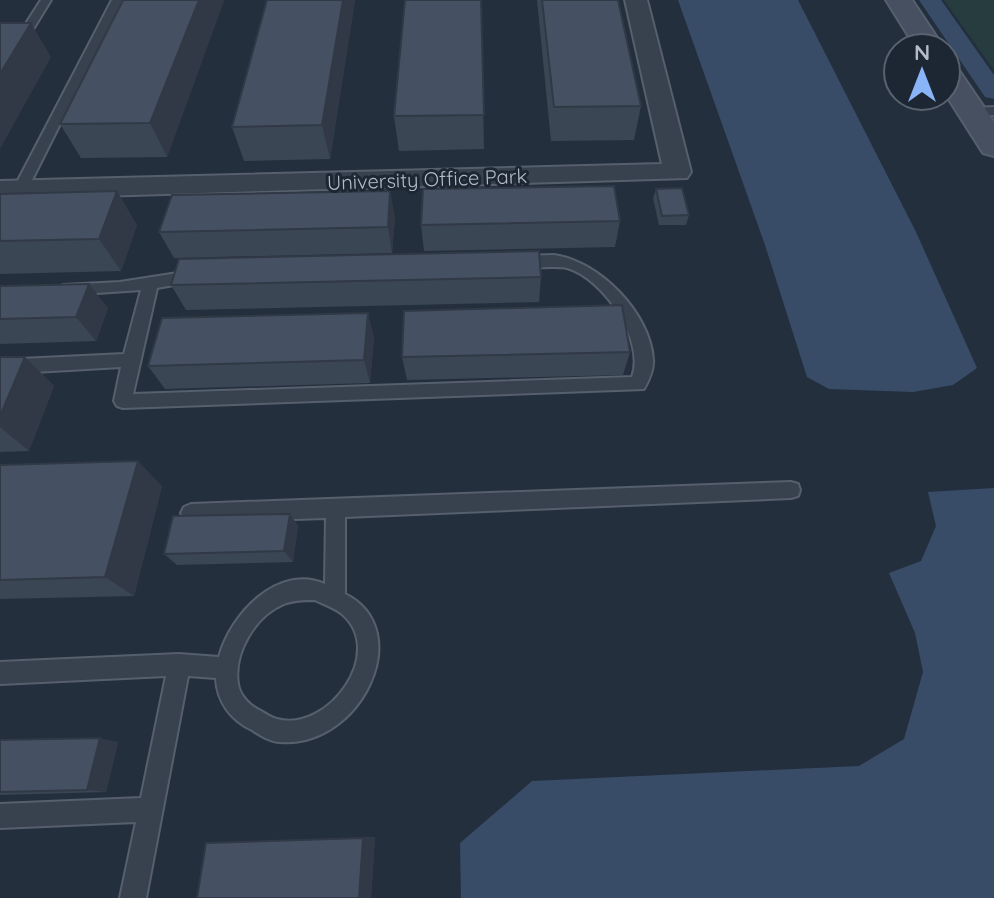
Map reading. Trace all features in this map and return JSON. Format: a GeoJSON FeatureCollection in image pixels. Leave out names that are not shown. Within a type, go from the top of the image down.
{"type":"FeatureCollection","features":[{"type":"Feature","properties":{"kind":"street","name":"University Office Park"},"geometry":{"type":"LineString","coordinates":[[10,190],[677,172],[636,0]]}},
{"type":"Feature","properties":{"kind":"street"},"geometry":{"type":"LineString","coordinates":[[899,0],[920,32]]}},
{"type":"Feature","properties":{"kind":"street"},"geometry":{"type":"LineString","coordinates":[[962,89],[983,112],[994,146]]}},
{"type":"Feature","properties":{"kind":"lane"},"geometry":{"type":"LineString","coordinates":[[19,43],[46,0]]}},
{"type":"Feature","properties":{"kind":"lane"},"geometry":{"type":"LineString","coordinates":[[10,190],[117,0]]}},
{"type":"Feature","properties":{"kind":"lane"},"geometry":{"type":"LineString","coordinates":[[151,282],[123,401],[638,384],[645,358],[634,325],[596,276],[574,265],[554,261],[499,262]]}},
{"type":"Feature","properties":{"kind":"lane"},"geometry":{"type":"LineString","coordinates":[[45,290],[120,288],[176,277],[207,275]]}},
{"type":"Feature","properties":{"kind":"lane"},"geometry":{"type":"LineString","coordinates":[[0,367],[131,360]]}},
{"type":"Feature","properties":{"kind":"lane"},"geometry":{"type":"LineString","coordinates":[[191,513],[791,490]]}},
{"type":"Feature","properties":{"kind":"lane"},"geometry":{"type":"LineString","coordinates":[[335,595],[336,509]]}},
{"type":"Feature","properties":{"kind":"lane"},"geometry":{"type":"LineString","coordinates":[[316,590],[335,595],[352,607],[364,625],[369,649],[365,673],[354,697],[335,717],[311,729],[285,733],[261,727],[242,713],[230,692],[227,668],[231,647],[242,627],[266,604],[295,591],[316,590]]}},
{"type":"Feature","properties":{"kind":"lane"},"geometry":{"type":"LineString","coordinates":[[0,673],[179,665],[227,668]]}},
{"type":"Feature","properties":{"kind":"lane"},"geometry":{"type":"LineString","coordinates":[[133,898],[179,665]]}},
{"type":"Feature","properties":{"kind":"lane"},"geometry":{"type":"LineString","coordinates":[[0,816],[151,809]]}},
{"type":"Feature","properties":{"kind":"green space"},"geometry":{"type":"Polygon","coordinates":[[[944,0],[994,0],[994,70],[944,0]]]}},
{"type":"Feature","properties":{"kind":"water"},"geometry":{"type":"Polygon","coordinates":[[[678,0],[798,0],[916,232],[977,368],[953,385],[913,392],[829,389],[807,377],[765,245],[678,0]]]}},
{"type":"Feature","properties":{"kind":"water"},"geometry":{"type":"Polygon","coordinates":[[[994,488],[994,898],[461,898],[460,843],[532,781],[859,766],[904,739],[923,672],[915,633],[889,573],[921,561],[936,526],[928,492],[994,488]]]}},
{"type":"Feature","properties":{"kind":"building"},"geometry":{"type":"Polygon","coordinates":[[[123,0],[199,0],[150,123],[60,124],[123,0]]]}},
{"type":"Feature","properties":{"kind":"building"},"geometry":{"type":"Polygon","coordinates":[[[267,0],[343,0],[322,125],[232,127],[267,0]]]}},
{"type":"Feature","properties":{"kind":"building"},"geometry":{"type":"Polygon","coordinates":[[[405,0],[481,0],[484,115],[394,116],[405,0]]]}},
{"type":"Feature","properties":{"kind":"building"},"geometry":{"type":"Polygon","coordinates":[[[542,0],[618,0],[641,106],[554,107],[542,0]]]}},
{"type":"Feature","properties":{"kind":"building"},"geometry":{"type":"Polygon","coordinates":[[[0,23],[31,23],[0,74],[0,23]]]}},
{"type":"Feature","properties":{"kind":"building"},"geometry":{"type":"Polygon","coordinates":[[[614,186],[620,221],[421,225],[423,189],[614,186]]]}},
{"type":"Feature","properties":{"kind":"building"},"geometry":{"type":"Polygon","coordinates":[[[682,188],[689,215],[662,216],[656,189],[682,188]]]}},
{"type":"Feature","properties":{"kind":"building"},"geometry":{"type":"Polygon","coordinates":[[[117,191],[99,239],[0,241],[0,194],[117,191]]]}},
{"type":"Feature","properties":{"kind":"building"},"geometry":{"type":"Polygon","coordinates":[[[390,191],[388,227],[159,232],[172,195],[390,191]]]}},
{"type":"Feature","properties":{"kind":"building"},"geometry":{"type":"Polygon","coordinates":[[[539,251],[541,277],[171,285],[179,259],[539,251]]]}},
{"type":"Feature","properties":{"kind":"building"},"geometry":{"type":"Polygon","coordinates":[[[89,284],[76,317],[0,319],[0,286],[89,284]]]}},
{"type":"Feature","properties":{"kind":"building"},"geometry":{"type":"Polygon","coordinates":[[[622,305],[630,352],[402,357],[404,311],[622,305]]]}},
{"type":"Feature","properties":{"kind":"building"},"geometry":{"type":"Polygon","coordinates":[[[368,313],[364,360],[148,366],[162,318],[368,313]]]}},
{"type":"Feature","properties":{"kind":"building"},"geometry":{"type":"Polygon","coordinates":[[[0,357],[25,357],[0,416],[0,357]]]}},
{"type":"Feature","properties":{"kind":"building"},"geometry":{"type":"Polygon","coordinates":[[[138,461],[105,577],[0,580],[0,465],[138,461]]]}},
{"type":"Feature","properties":{"kind":"building"},"geometry":{"type":"Polygon","coordinates":[[[290,514],[284,551],[164,554],[173,516],[290,514]]]}},
{"type":"Feature","properties":{"kind":"building"},"geometry":{"type":"Polygon","coordinates":[[[100,738],[87,790],[0,792],[0,740],[100,738]]]}},
{"type":"Feature","properties":{"kind":"building"},"geometry":{"type":"Polygon","coordinates":[[[363,838],[359,898],[197,898],[206,843],[363,838]]]}},
{"type":"Feature","properties":{"kind":"waterway"},"geometry":{"type":"LineString","coordinates":[[930,0],[994,92]]}}]}
